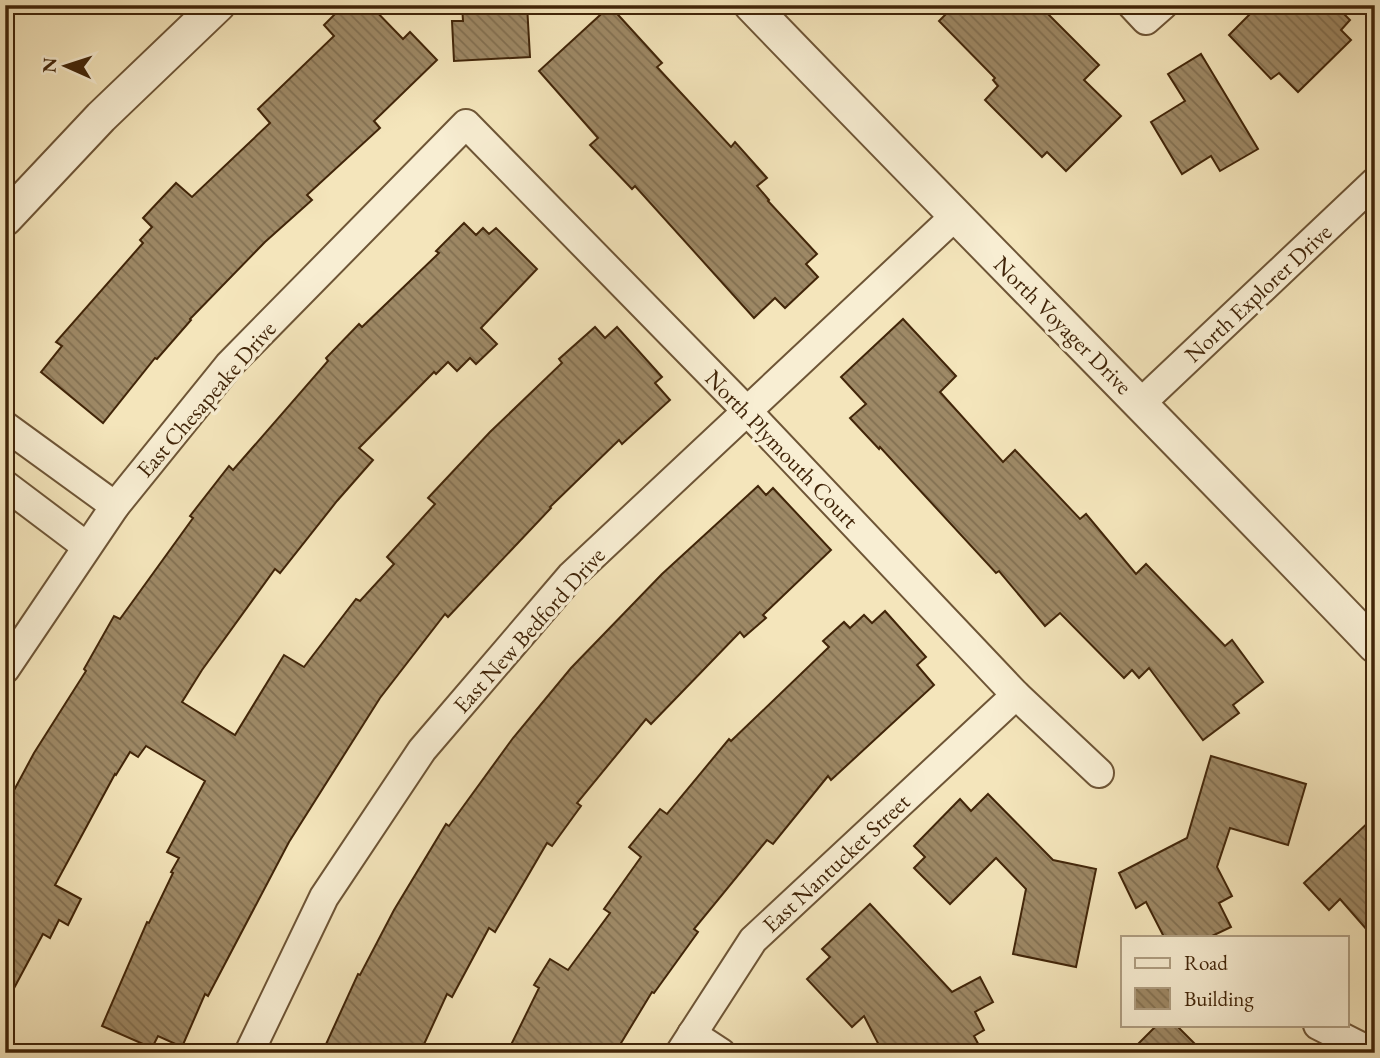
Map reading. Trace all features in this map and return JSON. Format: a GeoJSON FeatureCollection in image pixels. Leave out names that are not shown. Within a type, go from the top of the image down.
{"type":"FeatureCollection","features":[{"type":"Feature","properties":{"kind":"street"},"geometry":{"type":"LineString","coordinates":[[5,219],[102,117],[218,5]]}},
{"type":"Feature","properties":{"kind":"street","name":"North Voyager Drive"},"geometry":{"type":"LineString","coordinates":[[751,5],[1375,646]]}},
{"type":"Feature","properties":{"kind":"street","name":"North Plymouth Court"},"geometry":{"type":"LineString","coordinates":[[466,124],[748,412],[1016,695],[1099,773]]}},
{"type":"Feature","properties":{"kind":"street","name":"East Chesapeake Drive"},"geometry":{"type":"LineString","coordinates":[[5,669],[115,506],[229,365],[466,124]]}},
{"type":"Feature","properties":{"kind":"street","name":"North Explorer Drive"},"geometry":{"type":"LineString","coordinates":[[1140,403],[1375,183]]}},
{"type":"Feature","properties":{"kind":"street","name":"East New Bedford Drive"},"geometry":{"type":"LineString","coordinates":[[249,1053],[324,897],[422,750],[571,576],[954,216]]}},
{"type":"Feature","properties":{"kind":"street"},"geometry":{"type":"LineString","coordinates":[[5,426],[115,506]]}},
{"type":"Feature","properties":{"kind":"street"},"geometry":{"type":"LineString","coordinates":[[5,485],[86,546]]}},
{"type":"Feature","properties":{"kind":"street","name":"East Nantucket Street"},"geometry":{"type":"LineString","coordinates":[[686,1044],[753,940],[1016,695]]}},
{"type":"Feature","properties":{"kind":"street"},"geometry":{"type":"LineString","coordinates":[[1320,1026],[1373,1053]]}},
{"type":"Feature","properties":{"kind":"street"},"geometry":{"type":"LineString","coordinates":[[686,1044],[721,1053]]}},
{"type":"Feature","properties":{"kind":"building"},"geometry":{"type":"Polygon","coordinates":[[[344,5],[370,5],[403,39],[410,32],[437,60],[374,121],[380,128],[307,195],[312,200],[265,242],[190,319],[103,423],[41,372],[62,346],[56,342],[143,243],[140,240],[152,227],[143,218],[176,183],[192,197],[270,123],[258,109],[334,36],[324,25],[344,5]]]}},
{"type":"Feature","properties":{"kind":"building"},"geometry":{"type":"Polygon","coordinates":[[[462,5],[527,5],[530,57],[454,61],[452,21],[463,21],[462,5]]]}},
{"type":"Feature","properties":{"kind":"building"},"geometry":{"type":"Polygon","coordinates":[[[955,5],[1039,5],[1099,65],[1084,80],[1121,116],[1066,171],[1047,152],[1042,157],[985,100],[998,86],[993,80],[995,78],[939,21],[955,5]]]}},
{"type":"Feature","properties":{"kind":"building"},"geometry":{"type":"Polygon","coordinates":[[[1259,5],[1335,5],[1350,20],[1341,30],[1351,40],[1298,92],[1279,73],[1271,79],[1229,35],[1259,5]]]}},
{"type":"Feature","properties":{"kind":"building"},"geometry":{"type":"Polygon","coordinates":[[[610,6],[662,63],[657,67],[731,147],[735,142],[767,178],[757,186],[817,254],[806,264],[818,277],[785,308],[775,298],[754,318],[635,186],[632,189],[590,145],[598,138],[539,71],[610,6]]]}},
{"type":"Feature","properties":{"kind":"building"},"geometry":{"type":"Polygon","coordinates":[[[1201,54],[1258,149],[1220,171],[1211,156],[1182,174],[1151,122],[1185,101],[1168,74],[1201,54]]]}},
{"type":"Feature","properties":{"kind":"building"},"geometry":{"type":"Polygon","coordinates":[[[464,223],[476,235],[483,228],[489,234],[496,228],[537,269],[481,328],[497,344],[476,364],[470,358],[457,371],[448,362],[436,374],[434,372],[359,448],[373,460],[280,573],[275,569],[182,702],[235,735],[284,655],[304,667],[356,599],[360,601],[394,564],[387,557],[435,504],[428,498],[490,432],[562,363],[559,359],[595,327],[605,338],[617,327],[662,377],[655,383],[670,400],[622,444],[619,440],[550,507],[448,617],[445,614],[380,698],[289,842],[208,996],[205,994],[182,1047],[158,1036],[152,1048],[102,1026],[147,922],[149,923],[179,858],[167,852],[205,781],[146,746],[138,757],[130,752],[115,774],[55,885],[81,899],[68,925],[59,920],[50,938],[43,934],[5,1005],[5,807],[34,753],[86,671],[84,669],[114,616],[120,619],[193,518],[190,516],[229,466],[233,470],[328,361],[326,358],[359,324],[362,327],[439,253],[436,251],[464,223]]]}},
{"type":"Feature","properties":{"kind":"building"},"geometry":{"type":"Polygon","coordinates":[[[903,319],[956,376],[940,392],[1003,462],[1015,450],[1080,519],[1086,514],[1136,574],[1146,564],[1225,646],[1232,640],[1263,682],[1233,705],[1239,713],[1203,740],[1149,668],[1139,678],[1132,670],[1124,678],[1060,613],[1045,626],[999,571],[996,573],[850,418],[866,404],[841,377],[903,319]]]}},
{"type":"Feature","properties":{"kind":"building"},"geometry":{"type":"Polygon","coordinates":[[[758,486],[766,495],[773,488],[831,550],[763,615],[766,618],[744,637],[740,632],[651,724],[646,719],[577,803],[581,806],[552,846],[547,843],[495,932],[489,928],[452,997],[447,994],[420,1053],[322,1053],[358,974],[360,975],[394,910],[446,824],[449,826],[513,738],[571,668],[662,574],[758,486]]]}},
{"type":"Feature","properties":{"kind":"building"},"geometry":{"type":"Polygon","coordinates":[[[885,611],[926,657],[917,665],[934,685],[831,780],[828,776],[773,844],[767,840],[694,929],[698,932],[654,993],[652,992],[615,1053],[507,1053],[539,988],[534,985],[550,959],[568,970],[610,913],[604,909],[641,857],[629,847],[660,809],[667,814],[729,739],[731,741],[829,647],[823,641],[844,622],[850,628],[864,615],[872,623],[885,611]]]}},
{"type":"Feature","properties":{"kind":"building"},"geometry":{"type":"Polygon","coordinates":[[[1211,756],[1306,784],[1288,845],[1230,828],[1217,867],[1232,896],[1219,903],[1231,927],[1212,936],[1163,936],[1146,902],[1136,908],[1119,873],[1187,838],[1211,756]]]}},
{"type":"Feature","properties":{"kind":"building"},"geometry":{"type":"Polygon","coordinates":[[[988,794],[1053,860],[1096,869],[1076,967],[1013,954],[1026,889],[996,858],[950,904],[914,868],[925,857],[914,846],[960,799],[971,811],[988,794]]]}},
{"type":"Feature","properties":{"kind":"building"},"geometry":{"type":"Polygon","coordinates":[[[1375,816],[1375,939],[1340,899],[1329,910],[1304,883],[1375,816]]]}},
{"type":"Feature","properties":{"kind":"building"},"geometry":{"type":"Polygon","coordinates":[[[870,904],[952,992],[980,977],[993,1002],[975,1012],[984,1030],[974,1036],[983,1053],[883,1053],[864,1016],[852,1027],[807,979],[830,957],[822,949],[870,904]]]}},
{"type":"Feature","properties":{"kind":"building"},"geometry":{"type":"Polygon","coordinates":[[[1156,1026],[1177,1026],[1204,1053],[1129,1053],[1156,1026]]]}}]}
